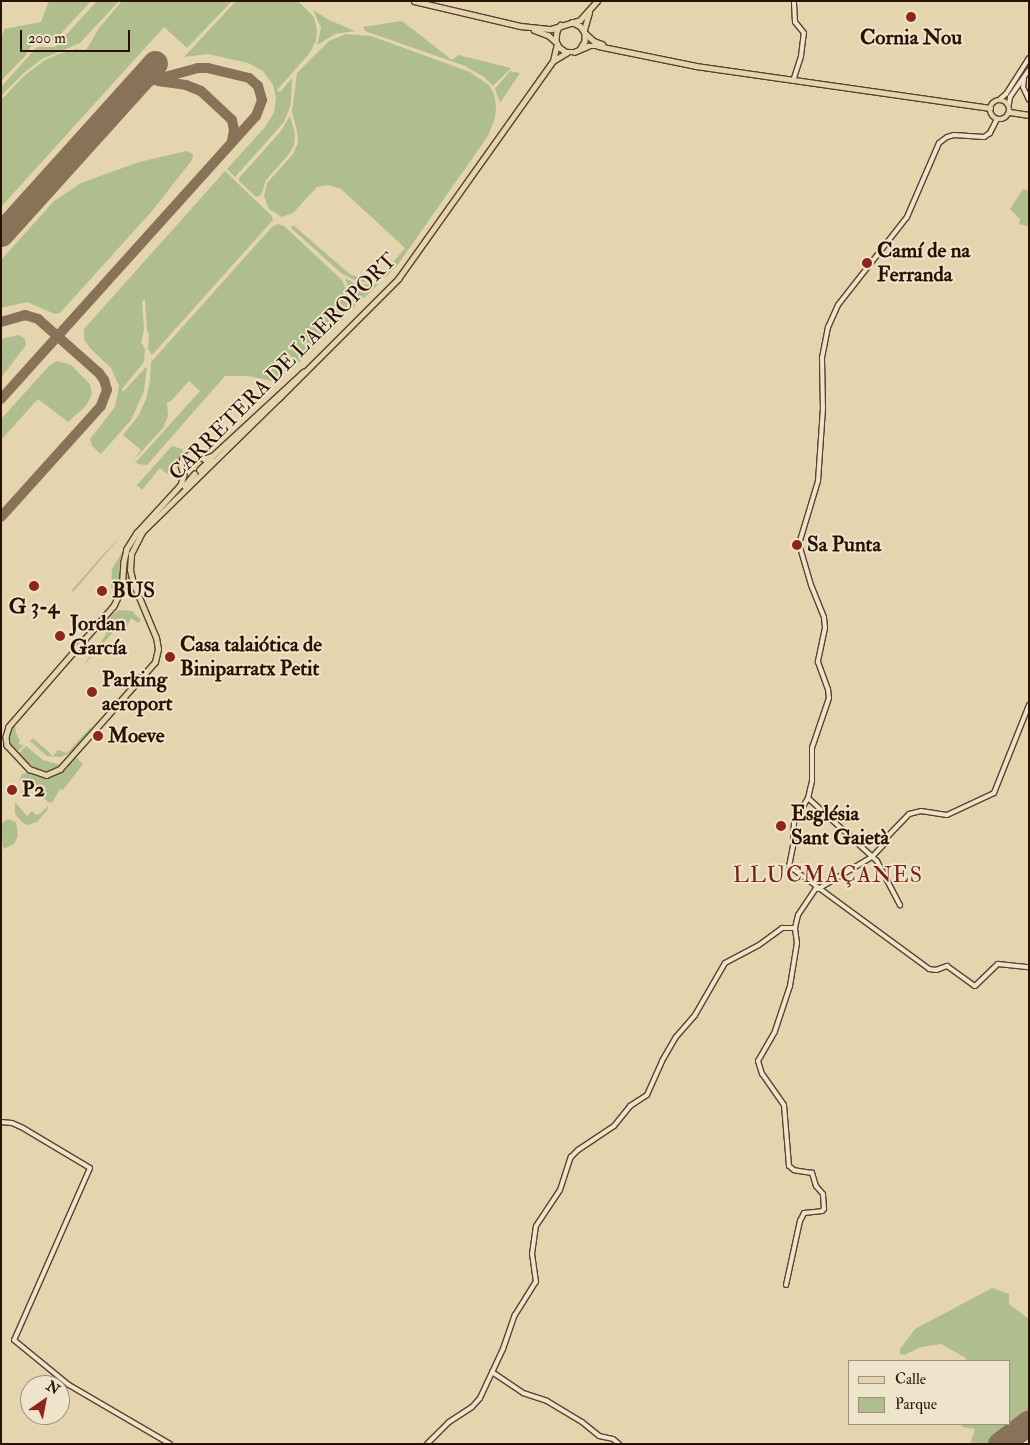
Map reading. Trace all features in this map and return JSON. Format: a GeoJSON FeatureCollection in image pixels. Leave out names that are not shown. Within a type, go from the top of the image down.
{"type":"FeatureCollection","features":[{"type":"Feature","properties":{"kind":"main road"},"geometry":{"type":"LineString","coordinates":[[414,1],[545,33],[568,52],[598,46],[677,62],[793,81],[990,108]]}},
{"type":"Feature","properties":{"kind":"main road"},"geometry":{"type":"LineString","coordinates":[[581,48],[585,41],[585,23],[597,1]]}},
{"type":"Feature","properties":{"kind":"main road"},"geometry":{"type":"LineString","coordinates":[[521,26],[551,29],[582,18],[592,9]]}},
{"type":"Feature","properties":{"kind":"main road"},"geometry":{"type":"LineString","coordinates":[[571,22],[580,26],[594,42],[672,61]]}},
{"type":"Feature","properties":{"kind":"main road"},"geometry":{"type":"LineString","coordinates":[[556,43],[557,31],[561,25]]}},
{"type":"Feature","properties":{"kind":"main road","name":"CARRETERA DE L'AEROPORT"},"geometry":{"type":"LineString","coordinates":[[553,61],[556,43]]}},
{"type":"Feature","properties":{"kind":"main road","name":"CARRETERA DE L'AEROPORT"},"geometry":{"type":"LineString","coordinates":[[182,469],[183,481],[178,490],[137,533],[127,549],[120,595],[114,606],[14,719],[6,734],[9,748],[32,770],[42,774],[53,773],[74,755],[152,666],[158,652],[157,641],[130,573],[130,557],[135,544],[146,526],[241,435],[398,279],[553,61],[568,52]]}},
{"type":"Feature","properties":{"kind":"main road"},"geometry":{"type":"LineString","coordinates":[[1000,99],[1009,104],[1010,112],[1005,119],[997,119],[991,114],[990,108],[993,103],[1000,99]]}},
{"type":"Feature","properties":{"kind":"main road"},"geometry":{"type":"LineString","coordinates":[[1010,112],[1029,115]]}},
{"type":"Feature","properties":{"kind":"main road"},"geometry":{"type":"LineString","coordinates":[[194,474],[187,474],[182,469],[182,462],[185,457],[190,455],[205,459],[213,456],[304,372]]}},
{"type":"Feature","properties":{"kind":"main road"},"geometry":{"type":"LineString","coordinates":[[172,501],[194,474],[241,435]]}},
{"type":"Feature","properties":{"kind":"main road"},"geometry":{"type":"LineString","coordinates":[[196,456],[200,463],[199,470]]}},
{"type":"Feature","properties":{"kind":"street"},"geometry":{"type":"LineString","coordinates":[[793,81],[804,33],[795,22],[794,1]]}},
{"type":"Feature","properties":{"kind":"street"},"geometry":{"type":"LineString","coordinates":[[1010,87],[1029,58]]}},
{"type":"Feature","properties":{"kind":"street"},"geometry":{"type":"LineString","coordinates":[[1009,104],[1017,87],[1029,70]]}},
{"type":"Feature","properties":{"kind":"street"},"geometry":{"type":"LineString","coordinates":[[1029,70],[1023,85],[1029,100]]}},
{"type":"Feature","properties":{"kind":"street"},"geometry":{"type":"LineString","coordinates":[[1000,99],[1019,77],[1023,78]]}},
{"type":"Feature","properties":{"kind":"street"},"geometry":{"type":"LineString","coordinates":[[1017,87],[1023,85]]}},
{"type":"Feature","properties":{"kind":"street"},"geometry":{"type":"LineString","coordinates":[[997,119],[990,133],[984,137],[954,135],[947,137],[939,143],[907,217],[838,305],[828,328],[822,358],[823,408],[818,481],[799,544],[811,585],[824,618],[825,628],[818,662],[829,692],[812,748],[812,781],[808,798],[794,823],[793,846],[789,866],[817,889],[895,943],[928,969],[936,970],[947,966],[975,986],[998,964],[1029,967]]}},
{"type":"Feature","properties":{"kind":"street"},"geometry":{"type":"LineString","coordinates":[[786,1285],[796,1246],[797,1234],[804,1213],[822,1211],[824,1208],[823,1194],[816,1186],[812,1173],[794,1170],[789,1166],[784,1105],[762,1074],[758,1060],[775,1031],[790,986],[797,944],[795,928],[798,915],[817,889],[872,857],[905,817],[912,813],[925,812],[947,814],[983,800],[996,791],[1029,704]]}},
{"type":"Feature","properties":{"kind":"street"},"geometry":{"type":"LineString","coordinates":[[808,798],[877,861],[900,905]]}},
{"type":"Feature","properties":{"kind":"street"},"geometry":{"type":"LineString","coordinates":[[427,1444],[449,1422],[475,1405],[492,1372],[515,1315],[536,1282],[532,1254],[536,1226],[560,1190],[571,1157],[578,1150],[614,1126],[630,1106],[647,1096],[667,1053],[695,1015],[725,962],[759,945],[782,928],[795,928]]}},
{"type":"Feature","properties":{"kind":"street"},"geometry":{"type":"LineString","coordinates":[[1,1122],[12,1123],[23,1128],[90,1168],[14,1340],[69,1385],[170,1444]]}},
{"type":"Feature","properties":{"kind":"street"},"geometry":{"type":"LineString","coordinates":[[492,1372],[523,1393],[547,1400],[582,1422],[599,1436],[614,1440],[619,1444]]}},
{"type":"Feature","properties":{"kind":"green space"},"geometry":{"type":"Polygon","coordinates":[[[49,1],[91,1],[56,39],[47,43],[33,43],[25,56],[1,81],[1,40],[4,29],[41,22],[49,1]]]}},
{"type":"Feature","properties":{"kind":"green space"},"geometry":{"type":"Polygon","coordinates":[[[97,1],[119,1],[80,43],[42,59],[25,72],[1,96],[1,87],[37,47],[55,47],[97,1]]]}},
{"type":"Feature","properties":{"kind":"green space"},"geometry":{"type":"Polygon","coordinates":[[[122,1],[232,1],[187,48],[164,27],[1,207],[1,100],[24,76],[45,60],[76,49],[85,50],[99,28],[122,1]]]}},
{"type":"Feature","properties":{"kind":"green space"},"geometry":{"type":"Polygon","coordinates":[[[236,1],[298,1],[314,17],[317,31],[316,41],[309,54],[277,90],[280,92],[292,78],[291,104],[284,122],[235,177],[227,169],[266,126],[274,112],[276,98],[273,85],[263,71],[248,63],[208,54],[184,57],[236,1]]]}},
{"type":"Feature","properties":{"kind":"green space"},"geometry":{"type":"Polygon","coordinates":[[[313,10],[329,20],[355,31],[335,34],[317,45],[321,28],[313,10]]]}},
{"type":"Feature","properties":{"kind":"green space"},"geometry":{"type":"Polygon","coordinates":[[[402,21],[452,60],[458,55],[511,68],[493,86],[484,77],[465,66],[365,31],[363,27],[402,21]]]}},
{"type":"Feature","properties":{"kind":"green space"},"geometry":{"type":"Polygon","coordinates":[[[346,34],[371,36],[470,72],[489,85],[494,94],[496,106],[495,118],[488,136],[399,263],[387,276],[368,282],[356,281],[341,273],[291,228],[293,225],[351,275],[369,279],[384,273],[405,248],[341,189],[328,185],[317,187],[293,213],[282,217],[269,209],[264,196],[267,183],[293,154],[298,143],[292,112],[297,73],[329,41],[346,34]]]}},
{"type":"Feature","properties":{"kind":"green space"},"geometry":{"type":"Polygon","coordinates":[[[510,71],[520,73],[500,103],[495,89],[510,71]]]}},
{"type":"Feature","properties":{"kind":"green space"},"geometry":{"type":"Polygon","coordinates":[[[290,116],[295,134],[294,145],[289,154],[266,180],[261,195],[256,197],[239,181],[239,178],[281,131],[290,116]]]}},
{"type":"Feature","properties":{"kind":"green space"},"geometry":{"type":"Polygon","coordinates":[[[187,151],[193,154],[192,160],[152,211],[60,313],[55,314],[27,302],[1,308],[1,260],[54,201],[81,183],[139,162],[187,151]]]}},
{"type":"Feature","properties":{"kind":"green space"},"geometry":{"type":"Polygon","coordinates":[[[225,171],[272,216],[273,220],[152,355],[148,349],[149,335],[145,300],[142,301],[144,329],[141,342],[145,349],[144,362],[122,389],[123,392],[147,368],[144,391],[131,420],[101,454],[92,446],[90,439],[115,407],[119,386],[111,368],[90,348],[84,339],[84,329],[225,171]]]}},
{"type":"Feature","properties":{"kind":"green space"},"geometry":{"type":"Polygon","coordinates":[[[1023,189],[1029,191],[1029,227],[1019,224],[1020,219],[1010,209],[1023,189]]]}},
{"type":"Feature","properties":{"kind":"green space"},"geometry":{"type":"Polygon","coordinates":[[[278,224],[284,226],[342,280],[349,297],[345,317],[297,364],[287,352],[280,357],[285,371],[280,380],[272,381],[248,376],[225,376],[147,465],[138,464],[136,462],[200,391],[189,381],[170,402],[167,402],[168,416],[163,428],[132,462],[141,450],[123,435],[139,415],[146,399],[151,362],[272,227],[278,224]]]}},
{"type":"Feature","properties":{"kind":"green space"},"geometry":{"type":"Polygon","coordinates":[[[345,278],[358,285],[380,283],[353,308],[351,294],[345,278]]]}},
{"type":"Feature","properties":{"kind":"green space"},"geometry":{"type":"Polygon","coordinates":[[[19,335],[25,339],[26,345],[1,378],[1,339],[19,335]]]}},
{"type":"Feature","properties":{"kind":"green space"},"geometry":{"type":"Polygon","coordinates":[[[57,361],[71,365],[90,384],[92,394],[86,406],[68,422],[38,399],[1,440],[1,419],[49,366],[57,361]]]}},
{"type":"Feature","properties":{"kind":"green space"},"geometry":{"type":"Polygon","coordinates":[[[172,446],[182,449],[184,454],[167,474],[160,468],[142,490],[137,485],[172,446]]]}},
{"type":"Feature","properties":{"kind":"green space"},"geometry":{"type":"Polygon","coordinates":[[[121,536],[73,592],[72,590],[121,536]]]}},
{"type":"Feature","properties":{"kind":"green space"},"geometry":{"type":"Polygon","coordinates":[[[127,544],[122,559],[120,590],[119,593],[115,593],[111,587],[112,569],[127,544]]]}},
{"type":"Feature","properties":{"kind":"green space"},"geometry":{"type":"Polygon","coordinates":[[[126,565],[128,565],[131,583],[139,603],[134,597],[123,592],[126,565]]]}},
{"type":"Feature","properties":{"kind":"green space"},"geometry":{"type":"Polygon","coordinates":[[[119,610],[132,611],[141,620],[138,623],[131,618],[126,628],[123,626],[120,630],[117,628],[81,668],[105,636],[111,616],[119,610]]]}},
{"type":"Feature","properties":{"kind":"green space"},"geometry":{"type":"Polygon","coordinates":[[[15,723],[16,733],[20,741],[18,744],[24,745],[17,752],[19,753],[26,746],[43,760],[61,765],[52,771],[42,772],[22,759],[9,742],[10,732],[15,723]]]}},
{"type":"Feature","properties":{"kind":"green space"},"geometry":{"type":"Polygon","coordinates":[[[91,727],[92,730],[77,746],[68,754],[61,757],[47,756],[30,741],[33,738],[53,756],[58,750],[67,753],[91,727]]]}},
{"type":"Feature","properties":{"kind":"green space"},"geometry":{"type":"Polygon","coordinates":[[[75,756],[83,764],[63,790],[60,789],[52,803],[48,802],[33,788],[26,796],[21,792],[26,785],[24,781],[19,780],[22,774],[29,773],[45,778],[54,776],[75,756]]]}},
{"type":"Feature","properties":{"kind":"green space"},"geometry":{"type":"Polygon","coordinates":[[[15,802],[27,816],[32,811],[36,815],[48,806],[48,809],[37,822],[28,825],[23,823],[15,814],[15,802]]]}},
{"type":"Feature","properties":{"kind":"green space"},"geometry":{"type":"Polygon","coordinates":[[[8,819],[16,822],[18,836],[14,844],[3,849],[1,824],[8,819]]]}},
{"type":"Feature","properties":{"kind":"green space"},"geometry":{"type":"Polygon","coordinates":[[[992,1288],[1009,1294],[1009,1304],[1029,1319],[1029,1413],[989,1444],[970,1444],[975,1429],[962,1427],[962,1425],[1010,1425],[1010,1360],[966,1360],[966,1358],[941,1344],[921,1347],[904,1355],[900,1354],[900,1349],[915,1329],[992,1288]]]}},
{"type":"Feature","properties":{"kind":"waterway"},"geometry":{"type":"LineString","coordinates":[[1,356],[17,345]]}},
{"type":"Feature","properties":{"kind":"taxiway"},"geometry":{"type":"LineString","coordinates":[[1,399],[256,116],[262,100],[258,86],[249,78],[208,68],[198,68],[146,82],[131,90]]}},
{"type":"Feature","properties":{"kind":"taxiway"},"geometry":{"type":"LineString","coordinates":[[158,81],[186,85],[201,91],[232,120],[234,130],[232,141]]}},
{"type":"Feature","properties":{"kind":"taxiway"},"geometry":{"type":"LineString","coordinates":[[1,322],[25,315],[38,319],[99,373],[104,380],[107,390],[101,406],[1,517]]}},
{"type":"Feature","properties":{"kind":"runway"},"geometry":{"type":"LineString","coordinates":[[1,234],[155,63]]}},
{"type":"Feature","properties":{"kind":"runway"},"geometry":{"type":"LineString","coordinates":[[1000,1444],[1029,1422]]}},
{"type":"Feature","properties":{"kind":"place","name":"Cornia Nou"},"geometry":{"type":"Point","coordinates":[911,17]}},
{"type":"Feature","properties":{"kind":"place","name":"Camí de na Ferranda"},"geometry":{"type":"Point","coordinates":[867,263]}},
{"type":"Feature","properties":{"kind":"place","name":"Sa Punta"},"geometry":{"type":"Point","coordinates":[797,545]}},
{"type":"Feature","properties":{"kind":"place","name":"G 3-4"},"geometry":{"type":"Point","coordinates":[34,586]}},
{"type":"Feature","properties":{"kind":"place","name":"BUS"},"geometry":{"type":"Point","coordinates":[102,591]}},
{"type":"Feature","properties":{"kind":"place","name":"Jordan García"},"geometry":{"type":"Point","coordinates":[60,636]}},
{"type":"Feature","properties":{"kind":"place","name":"Casa talaiótica de Biniparratx Petit"},"geometry":{"type":"Point","coordinates":[170,657]}},
{"type":"Feature","properties":{"kind":"place","name":"Parking aeroport"},"geometry":{"type":"Point","coordinates":[92,692]}},
{"type":"Feature","properties":{"kind":"place","name":"Moeve"},"geometry":{"type":"Point","coordinates":[98,736]}},
{"type":"Feature","properties":{"kind":"place","name":"P2"},"geometry":{"type":"Point","coordinates":[12,790]}},
{"type":"Feature","properties":{"kind":"place","name":"Església Sant Gaietà"},"geometry":{"type":"Point","coordinates":[781,826]}},
{"type":"Feature","properties":{"kind":"district","name":"LLUCMAÇANES"},"geometry":{"type":"Point","coordinates":[828,876]}}]}
